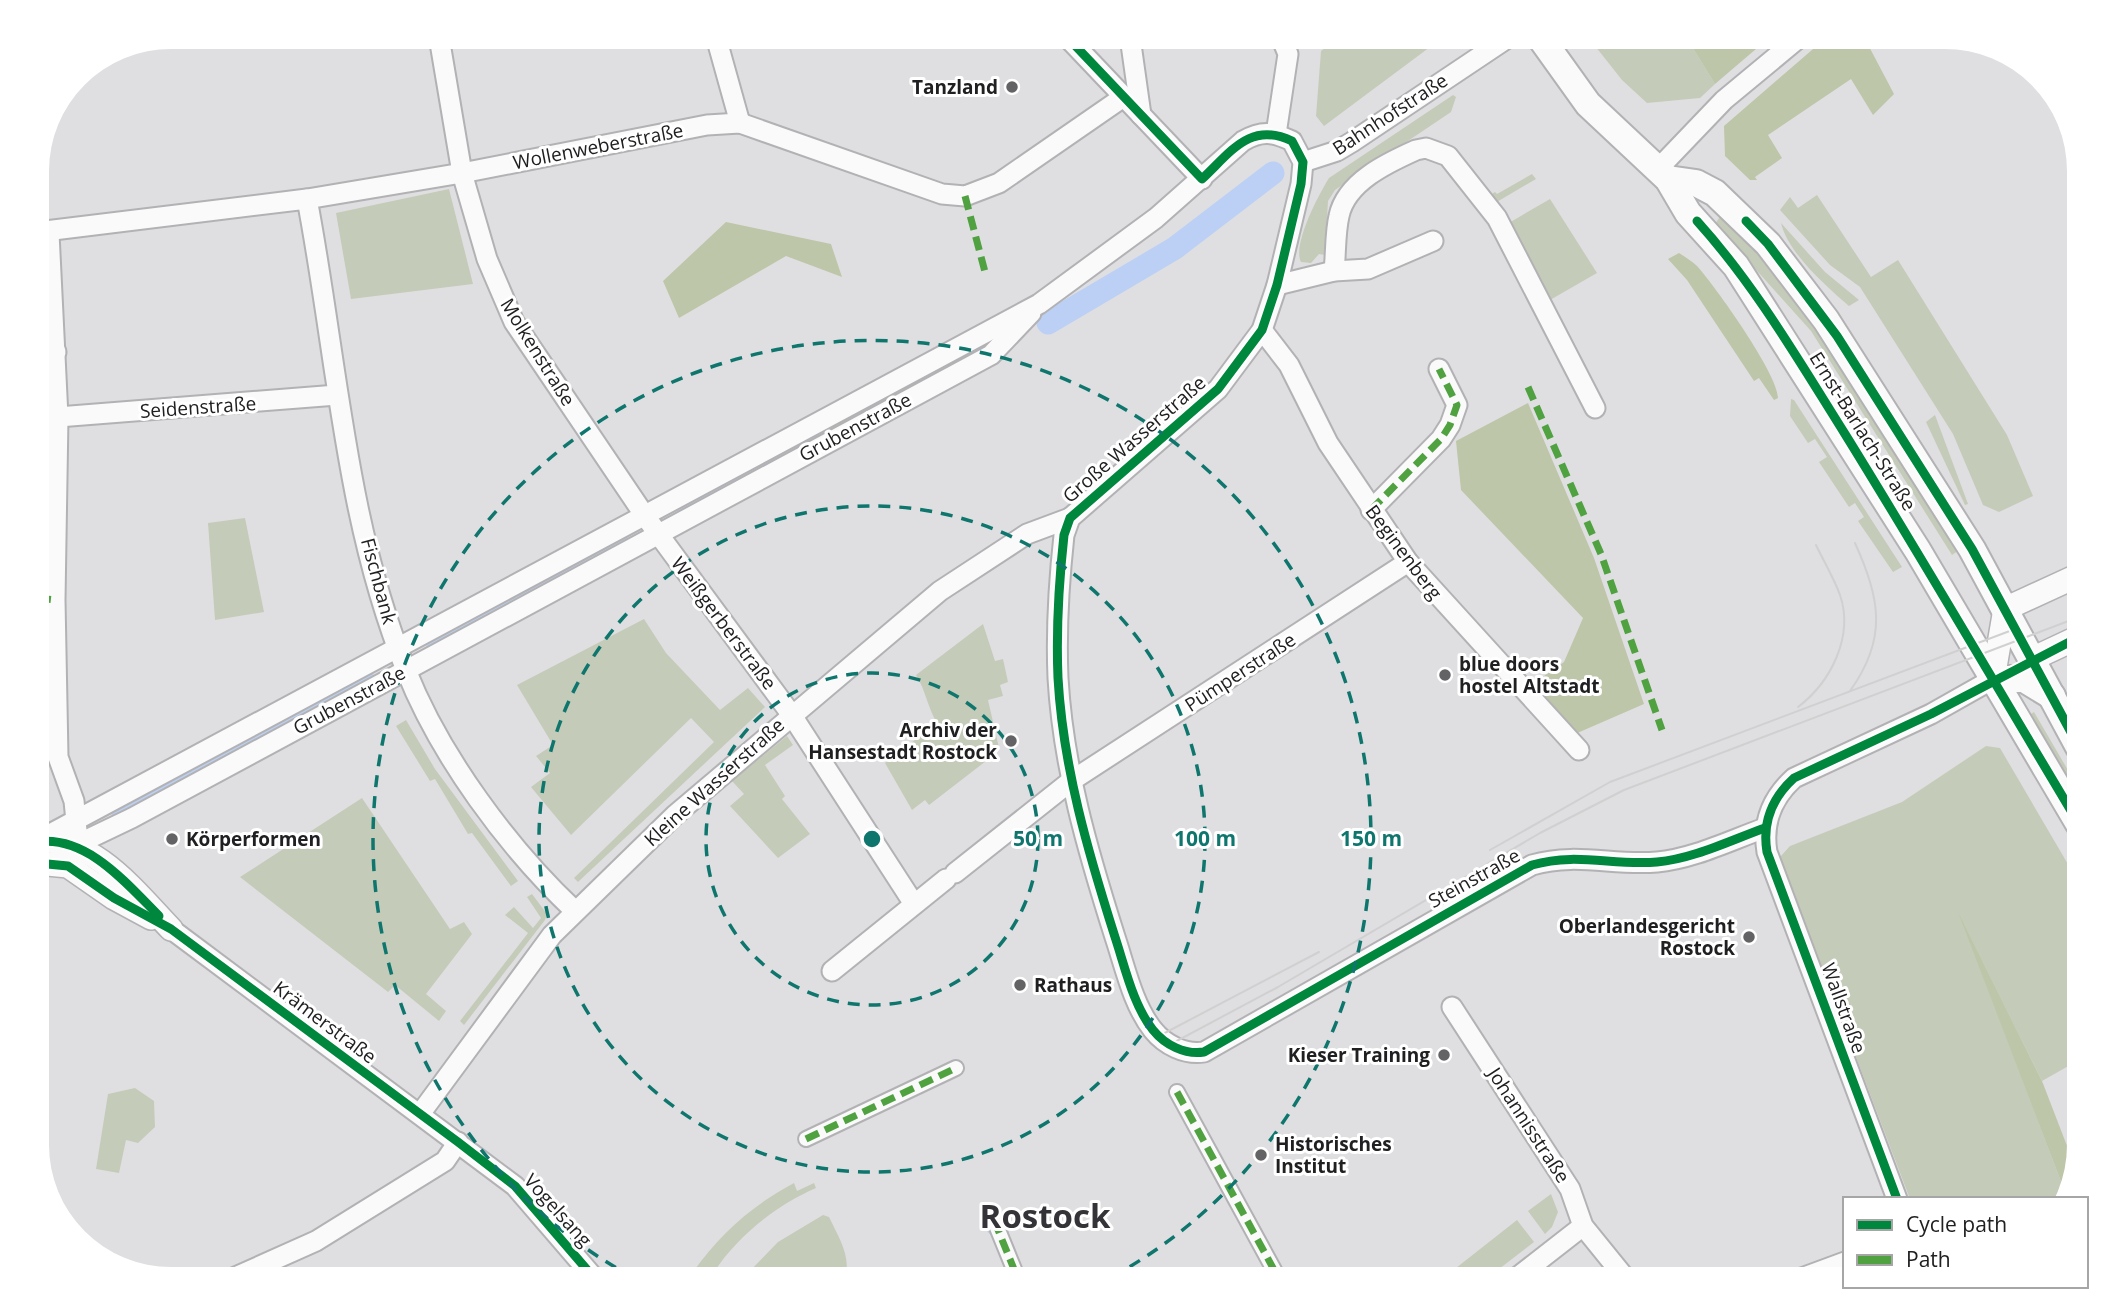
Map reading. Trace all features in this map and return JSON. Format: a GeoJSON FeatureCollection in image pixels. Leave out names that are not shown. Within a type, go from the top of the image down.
{"type":"FeatureCollection","features":[{"type":"Feature","properties":{"kind":"main road","name":"Ernst-Barlach-Straße"},"geometry":{"type":"LineString","coordinates":[[1549,49],[1588,104],[1662,175],[1688,213],[1736,266],[1918,551],[2067,804]]}},
{"type":"Feature","properties":{"kind":"main road","name":"Ernst-Barlach-Straße"},"geometry":{"type":"LineString","coordinates":[[1662,175],[1696,183],[1715,193],[1768,244],[1837,336],[1972,550],[2067,724]]}},
{"type":"Feature","properties":{"kind":"main road"},"geometry":{"type":"LineString","coordinates":[[1993,679],[2032,659]]}},
{"type":"Feature","properties":{"kind":"main road"},"geometry":{"type":"LineString","coordinates":[[1993,679],[2024,679],[2052,696]]}},
{"type":"Feature","properties":{"kind":"street","name":"Molkenstraße"},"geometry":{"type":"LineString","coordinates":[[441,49],[462,173],[487,259],[514,322],[645,516]]}},
{"type":"Feature","properties":{"kind":"street"},"geometry":{"type":"LineString","coordinates":[[719,49],[740,123]]}},
{"type":"Feature","properties":{"kind":"street"},"geometry":{"type":"LineString","coordinates":[[1084,49],[1122,98],[1202,179]]}},
{"type":"Feature","properties":{"kind":"street"},"geometry":{"type":"LineString","coordinates":[[1132,49],[1140,116]]}},
{"type":"Feature","properties":{"kind":"street"},"geometry":{"type":"LineString","coordinates":[[1286,49],[1288,54],[1276,134],[1292,141],[1303,162]]}},
{"type":"Feature","properties":{"kind":"street","name":"Bahnhofstraße"},"geometry":{"type":"LineString","coordinates":[[1303,162],[1337,151],[1352,142],[1491,49]]}},
{"type":"Feature","properties":{"kind":"street"},"geometry":{"type":"LineString","coordinates":[[1662,175],[1724,100],[1786,49]]}},
{"type":"Feature","properties":{"kind":"street","name":"Wollenweberstraße"},"geometry":{"type":"LineString","coordinates":[[49,231],[307,199],[462,173],[707,125],[740,123],[942,194],[965,196],[999,183],[1122,98]]}},
{"type":"Feature","properties":{"kind":"street","name":"Grubenstraße"},"geometry":{"type":"LineString","coordinates":[[49,836],[1038,304],[1097,263],[1254,134],[1276,134]]}},
{"type":"Feature","properties":{"kind":"street"},"geometry":{"type":"LineString","coordinates":[[1334,271],[1339,217],[1350,191],[1374,173],[1416,150],[1426,148],[1448,156],[1497,218],[1595,408]]}},
{"type":"Feature","properties":{"kind":"street","name":"Große Wasserstraße"},"geometry":{"type":"LineString","coordinates":[[1159,1036],[1147,1021],[1128,978],[1092,867],[1071,781],[1058,653],[1062,547],[1070,519],[1218,389],[1262,330],[1277,285],[1301,184],[1303,162]]}},
{"type":"Feature","properties":{"kind":"street","name":"Fischbank"},"geometry":{"type":"LineString","coordinates":[[307,199],[337,395],[356,496],[405,670],[446,745],[505,836],[575,911]]}},
{"type":"Feature","properties":{"kind":"street"},"geometry":{"type":"LineString","coordinates":[[1277,285],[1334,271],[1368,268],[1433,241]]}},
{"type":"Feature","properties":{"kind":"street","name":"Grubenstraße"},"geometry":{"type":"LineString","coordinates":[[49,858],[76,846],[991,355],[1038,304]]}},
{"type":"Feature","properties":{"kind":"street","name":"Beginenberg"},"geometry":{"type":"LineString","coordinates":[[1262,330],[1289,365],[1328,443],[1408,562],[1579,750]]}},
{"type":"Feature","properties":{"kind":"street"},"geometry":{"type":"LineString","coordinates":[[49,365],[58,417],[55,600],[58,757],[78,820],[76,846],[84,876]]}},
{"type":"Feature","properties":{"kind":"street"},"geometry":{"type":"LineString","coordinates":[[1371,510],[1450,425],[1457,405],[1439,369]]}},
{"type":"Feature","properties":{"kind":"street","name":"Seidenstraße"},"geometry":{"type":"LineString","coordinates":[[58,417],[337,395]]}},
{"type":"Feature","properties":{"kind":"street"},"geometry":{"type":"LineString","coordinates":[[645,516],[658,533]]}},
{"type":"Feature","properties":{"kind":"street","name":"Kleine Wasserstraße"},"geometry":{"type":"LineString","coordinates":[[420,1114],[552,935],[684,807],[791,714],[961,575],[1027,534],[1070,519]]}},
{"type":"Feature","properties":{"kind":"street","name":"Weißgerberstraße"},"geometry":{"type":"LineString","coordinates":[[658,533],[791,714],[915,904]]}},
{"type":"Feature","properties":{"kind":"street","name":"Pümperstraße"},"geometry":{"type":"LineString","coordinates":[[832,971],[1071,781],[1408,562]]}},
{"type":"Feature","properties":{"kind":"street"},"geometry":{"type":"LineString","coordinates":[[1765,828],[1773,803],[1794,778],[1931,714],[1993,679],[2005,609],[2067,581]]}},
{"type":"Feature","properties":{"kind":"street"},"geometry":{"type":"LineString","coordinates":[[2032,659],[2067,643]]}},
{"type":"Feature","properties":{"kind":"street","name":"Steinstraße"},"geometry":{"type":"LineString","coordinates":[[1159,1036],[1185,1052],[1204,1052],[1532,865],[1553,859],[1583,858],[1646,863],[1673,860],[1765,828]]}},
{"type":"Feature","properties":{"kind":"street","name":"Wallstraße"},"geometry":{"type":"LineString","coordinates":[[1765,828],[1767,852],[1896,1197]]}},
{"type":"Feature","properties":{"kind":"street"},"geometry":{"type":"LineString","coordinates":[[49,843],[76,846]]}},
{"type":"Feature","properties":{"kind":"street","name":"Krämerstraße"},"geometry":{"type":"LineString","coordinates":[[76,846],[127,883],[171,929]]}},
{"type":"Feature","properties":{"kind":"street","name":"Krämerstraße"},"geometry":{"type":"LineString","coordinates":[[49,863],[60,863],[84,876],[114,898],[171,929],[458,1142]]}},
{"type":"Feature","properties":{"kind":"street","name":"Johannisstraße"},"geometry":{"type":"LineString","coordinates":[[1452,1007],[1570,1189],[1583,1226],[1616,1267]]}},
{"type":"Feature","properties":{"kind":"street"},"geometry":{"type":"LineString","coordinates":[[806,1139],[956,1068]]}},
{"type":"Feature","properties":{"kind":"street"},"geometry":{"type":"LineString","coordinates":[[1177,1091],[1273,1267]]}},
{"type":"Feature","properties":{"kind":"street"},"geometry":{"type":"LineString","coordinates":[[257,1267],[316,1241],[445,1161],[458,1142]]}},
{"type":"Feature","properties":{"kind":"street","name":"Vogelsang"},"geometry":{"type":"LineString","coordinates":[[458,1142],[514,1186],[585,1267]]}},
{"type":"Feature","properties":{"kind":"street"},"geometry":{"type":"LineString","coordinates":[[994,1220],[1013,1267]]}},
{"type":"Feature","properties":{"kind":"street"},"geometry":{"type":"LineString","coordinates":[[1530,1267],[1583,1226]]}},
{"type":"Feature","properties":{"kind":"green space"},"geometry":{"type":"Polygon","coordinates":[[[1427,49],[1324,126],[1316,116],[1321,51],[1427,49]]]}},
{"type":"Feature","properties":{"kind":"green space"},"geometry":{"type":"Polygon","coordinates":[[[1597,49],[1693,49],[1715,84],[1700,98],[1647,103],[1622,80],[1597,49]]]}},
{"type":"Feature","properties":{"kind":"green space"},"geometry":{"type":"Polygon","coordinates":[[[1693,49],[1756,49],[1715,84],[1693,49]]]}},
{"type":"Feature","properties":{"kind":"green space"},"geometry":{"type":"Polygon","coordinates":[[[1813,49],[1870,49],[1894,94],[1873,115],[1851,79],[1768,135],[1782,158],[1755,177],[1757,180],[1750,180],[1725,156],[1724,126],[1813,49]]]}},
{"type":"Feature","properties":{"kind":"green space"},"geometry":{"type":"Polygon","coordinates":[[[1453,95],[1456,97],[1451,112],[1335,190],[1328,201],[1325,255],[1319,254],[1311,263],[1301,262],[1299,254],[1303,232],[1329,178],[1453,95]]]}},
{"type":"Feature","properties":{"kind":"green space"},"geometry":{"type":"Polygon","coordinates":[[[1532,174],[1536,179],[1490,206],[1485,198],[1532,174]]]}},
{"type":"Feature","properties":{"kind":"green space"},"geometry":{"type":"Polygon","coordinates":[[[449,189],[473,284],[351,299],[336,213],[449,189]]]}},
{"type":"Feature","properties":{"kind":"green space"},"geometry":{"type":"Polygon","coordinates":[[[1817,195],[1871,277],[1898,260],[2007,435],[2033,496],[1999,512],[1983,505],[1953,434],[1860,287],[1830,265],[1780,210],[1790,197],[1798,208],[1817,195]]]}},
{"type":"Feature","properties":{"kind":"green space"},"geometry":{"type":"Polygon","coordinates":[[[1550,199],[1597,273],[1550,300],[1507,224],[1550,199]]]}},
{"type":"Feature","properties":{"kind":"green space"},"geometry":{"type":"Polygon","coordinates":[[[1721,215],[1792,289],[1962,548],[1952,555],[1811,331],[1715,224],[1721,215]]]}},
{"type":"Feature","properties":{"kind":"green space"},"geometry":{"type":"Polygon","coordinates":[[[726,222],[831,244],[842,277],[786,256],[679,318],[663,281],[726,222]]]}},
{"type":"Feature","properties":{"kind":"green space"},"geometry":{"type":"Polygon","coordinates":[[[1781,223],[1825,272],[1859,300],[1849,306],[1820,279],[1791,246],[1781,223]]]}},
{"type":"Feature","properties":{"kind":"green space"},"geometry":{"type":"Polygon","coordinates":[[[1679,253],[1697,266],[1731,310],[1768,370],[1778,398],[1774,400],[1759,378],[1754,381],[1687,280],[1668,259],[1679,253]]]}},
{"type":"Feature","properties":{"kind":"green space"},"geometry":{"type":"Polygon","coordinates":[[[1791,399],[1902,567],[1893,572],[1858,521],[1864,517],[1855,503],[1849,507],[1819,462],[1827,457],[1815,439],[1808,443],[1790,416],[1791,399]]]}},
{"type":"Feature","properties":{"kind":"green space"},"geometry":{"type":"Polygon","coordinates":[[[1528,403],[1594,558],[1644,704],[1575,734],[1534,683],[1564,662],[1583,618],[1461,490],[1456,441],[1528,403]]]}},
{"type":"Feature","properties":{"kind":"green space"},"geometry":{"type":"Polygon","coordinates":[[[1935,415],[1968,504],[1965,505],[1926,422],[1935,415]]]}},
{"type":"Feature","properties":{"kind":"green space"},"geometry":{"type":"Polygon","coordinates":[[[245,518],[264,612],[215,620],[208,523],[245,518]]]}},
{"type":"Feature","properties":{"kind":"green space"},"geometry":{"type":"Polygon","coordinates":[[[644,619],[666,653],[720,710],[748,688],[765,707],[578,882],[574,878],[714,742],[691,718],[571,835],[531,787],[550,773],[536,756],[553,745],[517,685],[644,619]]]}},
{"type":"Feature","properties":{"kind":"green space"},"geometry":{"type":"Polygon","coordinates":[[[983,624],[995,661],[1003,659],[1008,682],[1000,685],[1003,696],[988,700],[999,748],[992,747],[986,752],[986,761],[929,805],[925,800],[912,810],[885,763],[937,723],[916,675],[983,624]]]}},
{"type":"Feature","properties":{"kind":"green space"},"geometry":{"type":"Polygon","coordinates":[[[2034,712],[2067,768],[2067,790],[2025,718],[2034,712]]]}},
{"type":"Feature","properties":{"kind":"green space"},"geometry":{"type":"Polygon","coordinates":[[[406,720],[435,769],[518,881],[511,886],[472,833],[468,834],[435,779],[430,781],[396,726],[406,720]]]}},
{"type":"Feature","properties":{"kind":"green space"},"geometry":{"type":"Polygon","coordinates":[[[787,736],[793,745],[765,765],[785,796],[782,799],[810,834],[778,858],[730,806],[744,794],[732,781],[787,736]]]}},
{"type":"Feature","properties":{"kind":"green space"},"geometry":{"type":"Polygon","coordinates":[[[1986,746],[2000,748],[2067,862],[2067,1067],[2042,1081],[1963,923],[2061,1182],[2056,1197],[1909,1197],[1780,857],[1790,846],[1902,802],[1986,746]]]}},
{"type":"Feature","properties":{"kind":"green space"},"geometry":{"type":"Polygon","coordinates":[[[362,798],[450,929],[464,922],[472,934],[426,994],[446,1011],[439,1021],[395,985],[388,992],[240,877],[362,798]]]}},
{"type":"Feature","properties":{"kind":"green space"},"geometry":{"type":"Polygon","coordinates":[[[532,894],[547,914],[545,920],[464,1025],[460,1021],[528,933],[505,915],[514,907],[533,928],[541,918],[527,897],[532,894]]]}},
{"type":"Feature","properties":{"kind":"green space"},"geometry":{"type":"Polygon","coordinates":[[[1958,912],[2042,1081],[2067,1146],[2061,1182],[1958,912]]]}},
{"type":"Feature","properties":{"kind":"green space"},"geometry":{"type":"Polygon","coordinates":[[[135,1088],[154,1101],[155,1127],[138,1143],[126,1140],[119,1173],[96,1169],[108,1094],[135,1088]]]}},
{"type":"Feature","properties":{"kind":"green space"},"geometry":{"type":"Polygon","coordinates":[[[794,1183],[797,1191],[814,1183],[816,1188],[786,1204],[756,1225],[718,1267],[697,1267],[722,1236],[778,1192],[794,1183]]]}},
{"type":"Feature","properties":{"kind":"green space"},"geometry":{"type":"Polygon","coordinates":[[[1551,1194],[1558,1212],[1552,1227],[1545,1234],[1528,1211],[1551,1194]]]}},
{"type":"Feature","properties":{"kind":"green space"},"geometry":{"type":"Polygon","coordinates":[[[823,1215],[829,1217],[842,1245],[847,1267],[754,1267],[778,1242],[823,1215]]]}},
{"type":"Feature","properties":{"kind":"green space"},"geometry":{"type":"Polygon","coordinates":[[[1517,1220],[1534,1242],[1502,1267],[1457,1267],[1517,1220]]]}},
{"type":"Feature","properties":{"kind":"water"},"geometry":{"type":"Polygon","coordinates":[[[998,1211],[1007,1215],[1011,1224],[1007,1233],[998,1237],[989,1233],[985,1224],[989,1215],[998,1211]]]}},
{"type":"Feature","properties":{"kind":"waterway"},"geometry":{"type":"LineString","coordinates":[[1048,323],[1175,248],[1273,173]]}},
{"type":"Feature","properties":{"kind":"waterway"},"geometry":{"type":"LineString","coordinates":[[687,504],[973,351]]}},
{"type":"Feature","properties":{"kind":"waterway"},"geometry":{"type":"LineString","coordinates":[[436,639],[617,542]]}},
{"type":"Feature","properties":{"kind":"waterway"},"geometry":{"type":"LineString","coordinates":[[121,808],[363,679]]}},
{"type":"Feature","properties":{"kind":"tram line"},"geometry":{"type":"LineString","coordinates":[[1850,691],[1870,653],[1876,618],[1870,582],[1855,543]]}},
{"type":"Feature","properties":{"kind":"tram line"},"geometry":{"type":"LineString","coordinates":[[1798,707],[1820,685],[1837,657],[1844,626],[1840,595],[1816,545]]}},
{"type":"Feature","properties":{"kind":"tram line"},"geometry":{"type":"LineString","coordinates":[[1171,1044],[1278,987],[1540,833],[1624,790],[2067,622]]}},
{"type":"Feature","properties":{"kind":"tram line"},"geometry":{"type":"LineString","coordinates":[[1490,850],[1610,782],[2015,629]]}},
{"type":"Feature","properties":{"kind":"tram line"},"geometry":{"type":"LineString","coordinates":[[1159,1036],[1319,952]]}},
{"type":"Feature","properties":{"kind":"marked path"},"geometry":{"type":"LineString","coordinates":[[965,196],[985,272]]}},
{"type":"Feature","properties":{"kind":"marked path"},"geometry":{"type":"LineString","coordinates":[[1371,510],[1441,439],[1450,425],[1457,405],[1439,369]]}},
{"type":"Feature","properties":{"kind":"marked path"},"geometry":{"type":"LineString","coordinates":[[1528,387],[1601,554],[1662,730]]}},
{"type":"Feature","properties":{"kind":"marked path"},"geometry":{"type":"LineString","coordinates":[[49,599],[55,600]]}},
{"type":"Feature","properties":{"kind":"marked path"},"geometry":{"type":"LineString","coordinates":[[806,1139],[956,1068]]}},
{"type":"Feature","properties":{"kind":"marked path"},"geometry":{"type":"LineString","coordinates":[[1177,1092],[1272,1267]]}},
{"type":"Feature","properties":{"kind":"marked path"},"geometry":{"type":"LineString","coordinates":[[994,1220],[1013,1267]]}},
{"type":"Feature","properties":{"kind":"cycle path"},"geometry":{"type":"LineString","coordinates":[[1078,49],[1202,179],[1242,142],[1264,135],[1292,141],[1303,162],[1301,184],[1277,285],[1262,330],[1218,389],[1070,518],[1064,535],[1057,660],[1065,744],[1078,809],[1105,905],[1135,997],[1153,1030],[1176,1048],[1204,1052],[1532,865],[1580,859],[1641,863],[1671,860],[1765,828]]}},
{"type":"Feature","properties":{"kind":"cycle path"},"geometry":{"type":"LineString","coordinates":[[1697,221],[1738,271],[1793,351],[2067,804]]}},
{"type":"Feature","properties":{"kind":"cycle path"},"geometry":{"type":"LineString","coordinates":[[1746,221],[1768,244],[1837,336],[1972,549],[2067,725]]}},
{"type":"Feature","properties":{"kind":"cycle path"},"geometry":{"type":"LineString","coordinates":[[1896,1197],[1767,852],[1766,831],[1770,811],[1794,778],[1931,714],[2067,643]]}},
{"type":"Feature","properties":{"kind":"cycle path"},"geometry":{"type":"LineString","coordinates":[[49,842],[73,846],[105,864],[159,916]]}},
{"type":"Feature","properties":{"kind":"cycle path"},"geometry":{"type":"LineString","coordinates":[[49,864],[68,866],[114,898],[171,929],[458,1142],[515,1186],[585,1267]]}},
{"type":"Feature","properties":{"kind":"place","name":"Tanzland"},"geometry":{"type":"Point","coordinates":[1012,87]}},
{"type":"Feature","properties":{"kind":"place","name":"blue doors hostel Altstadt"},"geometry":{"type":"Point","coordinates":[1445,675]}},
{"type":"Feature","properties":{"kind":"place","name":"Archiv der Hansestadt Rostock"},"geometry":{"type":"Point","coordinates":[1011,741]}},
{"type":"Feature","properties":{"kind":"place","name":"Körperformen"},"geometry":{"type":"Point","coordinates":[172,839]}},
{"type":"Feature","properties":{"kind":"place","name":"Oberlandesgericht Rostock"},"geometry":{"type":"Point","coordinates":[1749,937]}},
{"type":"Feature","properties":{"kind":"place","name":"Rathaus"},"geometry":{"type":"Point","coordinates":[1020,985]}},
{"type":"Feature","properties":{"kind":"place","name":"Kieser Training"},"geometry":{"type":"Point","coordinates":[1444,1055]}},
{"type":"Feature","properties":{"kind":"place","name":"Historisches Institut"},"geometry":{"type":"Point","coordinates":[1261,1155]}},
{"type":"Feature","properties":{"kind":"district","name":"Rostock"},"geometry":{"type":"Point","coordinates":[1045,1216]}}]}
